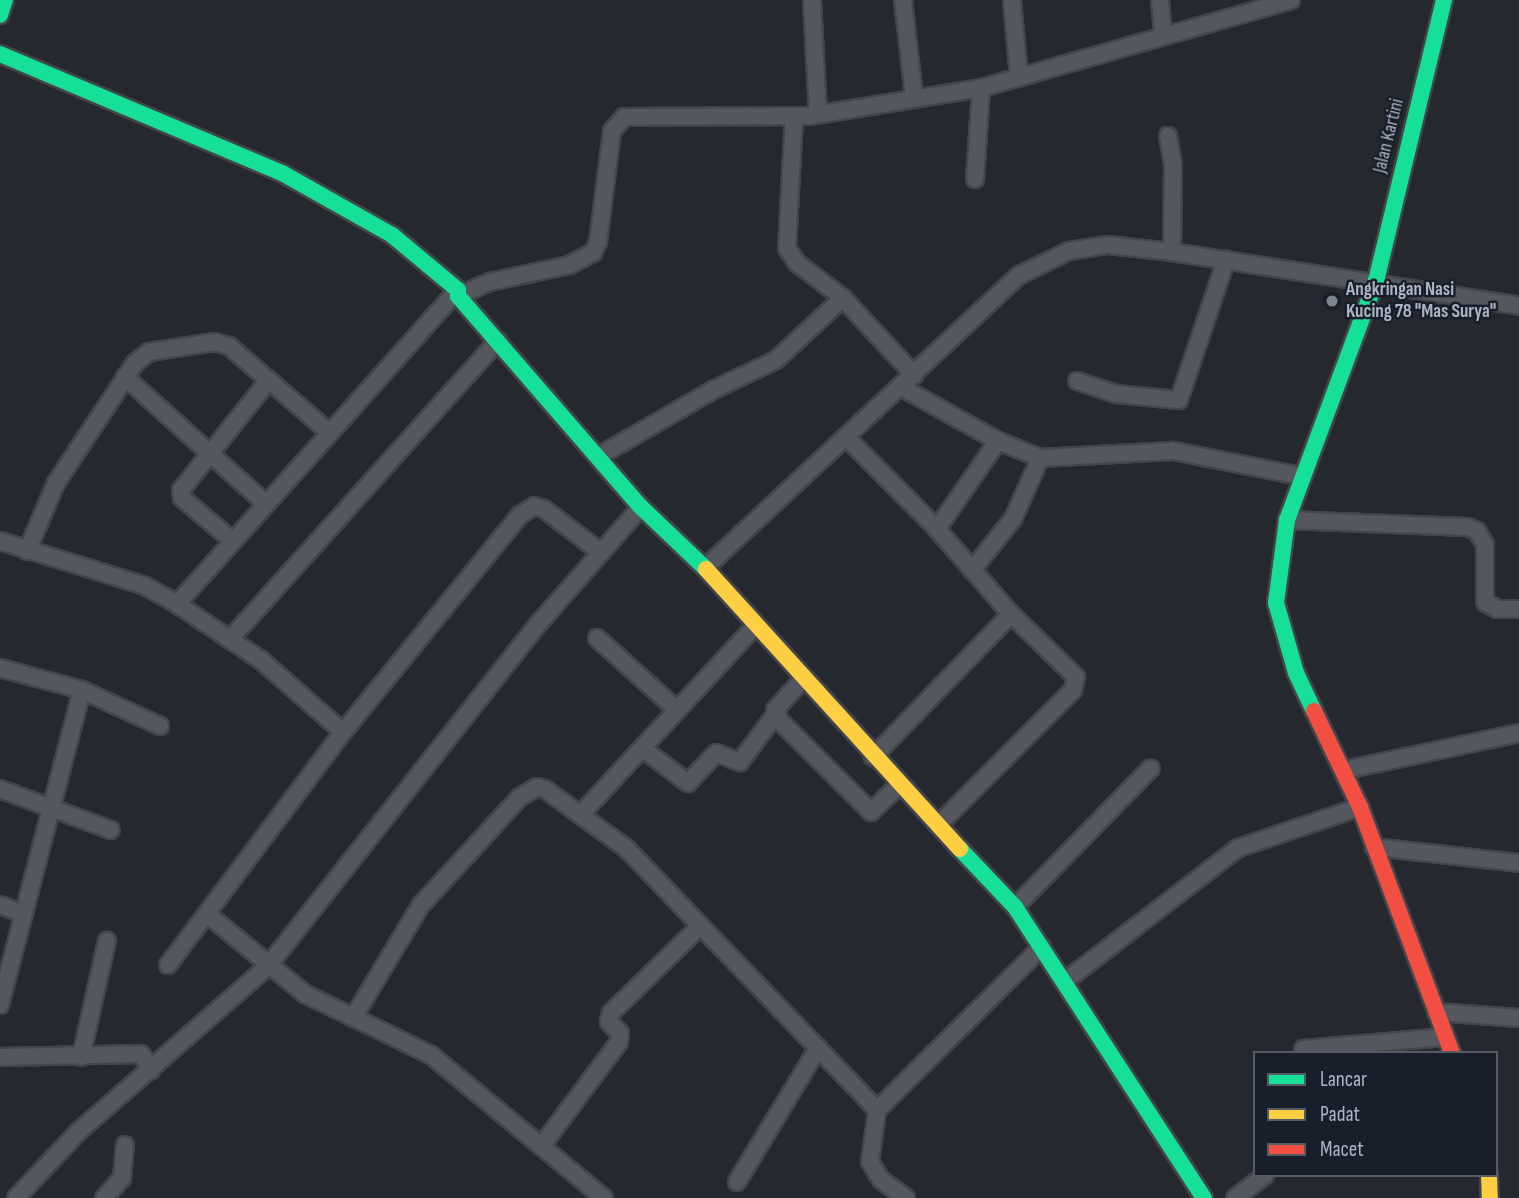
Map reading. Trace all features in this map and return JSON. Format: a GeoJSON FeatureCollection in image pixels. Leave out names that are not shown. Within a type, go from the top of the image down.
{"type":"FeatureCollection","features":[{"type":"Feature","properties":{"kind":"street"},"geometry":{"type":"LineString","coordinates":[[0,15],[5,0]]}},
{"type":"Feature","properties":{"kind":"street"},"geometry":{"type":"LineString","coordinates":[[812,0],[818,114]]}},
{"type":"Feature","properties":{"kind":"street"},"geometry":{"type":"LineString","coordinates":[[903,0],[914,97]]}},
{"type":"Feature","properties":{"kind":"street"},"geometry":{"type":"LineString","coordinates":[[1012,0],[1019,77]]}},
{"type":"Feature","properties":{"kind":"street"},"geometry":{"type":"LineString","coordinates":[[1160,0],[1163,35]]}},
{"type":"Feature","properties":{"kind":"street"},"geometry":{"type":"LineString","coordinates":[[177,604],[458,293],[491,282],[569,265],[593,253],[598,242],[612,131],[624,117],[794,116],[981,88],[1291,0]]}},
{"type":"Feature","properties":{"kind":"street","name":"Jalan Kartini"},"geometry":{"type":"LineString","coordinates":[[1444,0],[1376,281],[1300,476],[1287,520],[1277,589],[1280,623],[1296,673],[1360,807],[1449,1045]]}},
{"type":"Feature","properties":{"kind":"street"},"geometry":{"type":"LineString","coordinates":[[0,54],[282,173],[392,235],[458,293],[642,507],[705,568],[873,757],[1015,907],[1204,1198]]}},
{"type":"Feature","properties":{"kind":"street"},"geometry":{"type":"LineString","coordinates":[[975,179],[981,88]]}},
{"type":"Feature","properties":{"kind":"street"},"geometry":{"type":"LineString","coordinates":[[794,116],[787,248],[797,263],[843,298],[914,375]]}},
{"type":"Feature","properties":{"kind":"street"},"geometry":{"type":"LineString","coordinates":[[1168,135],[1173,163],[1172,252]]}},
{"type":"Feature","properties":{"kind":"street"},"geometry":{"type":"LineString","coordinates":[[705,568],[1033,267],[1088,246],[1172,252],[1376,281],[1519,306]]}},
{"type":"Feature","properties":{"kind":"street"},"geometry":{"type":"LineString","coordinates":[[1077,381],[1116,394],[1179,400],[1226,260]]}},
{"type":"Feature","properties":{"kind":"street"},"geometry":{"type":"LineString","coordinates":[[599,456],[713,390],[776,360],[843,298]]}},
{"type":"Feature","properties":{"kind":"street"},"geometry":{"type":"LineString","coordinates":[[232,637],[498,341]]}},
{"type":"Feature","properties":{"kind":"street"},"geometry":{"type":"LineString","coordinates":[[27,551],[56,483],[125,377],[149,352],[214,342],[229,346],[330,433]]}},
{"type":"Feature","properties":{"kind":"street"},"geometry":{"type":"LineString","coordinates":[[125,377],[266,504]]}},
{"type":"Feature","properties":{"kind":"street"},"geometry":{"type":"LineString","coordinates":[[233,541],[180,495],[208,453],[268,381]]}},
{"type":"Feature","properties":{"kind":"street"},"geometry":{"type":"LineString","coordinates":[[901,387],[998,441],[1040,458],[1173,451],[1300,476]]}},
{"type":"Feature","properties":{"kind":"street"},"geometry":{"type":"LineString","coordinates":[[847,438],[937,529],[1011,614],[1073,671],[1077,684],[938,825]]}},
{"type":"Feature","properties":{"kind":"street"},"geometry":{"type":"LineString","coordinates":[[937,529],[998,441]]}},
{"type":"Feature","properties":{"kind":"street"},"geometry":{"type":"LineString","coordinates":[[972,570],[1013,519],[1040,458]]}},
{"type":"Feature","properties":{"kind":"street"},"geometry":{"type":"LineString","coordinates":[[16,1198],[78,1132],[268,966],[599,551],[642,507]]}},
{"type":"Feature","properties":{"kind":"street"},"geometry":{"type":"LineString","coordinates":[[168,965],[343,732],[527,509],[544,509],[599,551]]}},
{"type":"Feature","properties":{"kind":"street"},"geometry":{"type":"LineString","coordinates":[[1287,520],[1467,527],[1477,531],[1485,545],[1485,602],[1497,609],[1519,609]]}},
{"type":"Feature","properties":{"kind":"street"},"geometry":{"type":"LineString","coordinates":[[0,541],[145,586],[232,637],[343,732]]}},
{"type":"Feature","properties":{"kind":"street"},"geometry":{"type":"LineString","coordinates":[[873,757],[1011,614]]}},
{"type":"Feature","properties":{"kind":"street"},"geometry":{"type":"LineString","coordinates":[[581,814],[754,626]]}},
{"type":"Feature","properties":{"kind":"street"},"geometry":{"type":"LineString","coordinates":[[597,638],[677,710]]}},
{"type":"Feature","properties":{"kind":"street"},"geometry":{"type":"LineString","coordinates":[[0,668],[82,690],[160,726]]}},
{"type":"Feature","properties":{"kind":"street"},"geometry":{"type":"LineString","coordinates":[[642,748],[688,783],[716,753],[740,762],[803,680]]}},
{"type":"Feature","properties":{"kind":"street"},"geometry":{"type":"LineString","coordinates":[[0,1005],[20,913],[82,690]]}},
{"type":"Feature","properties":{"kind":"street"},"geometry":{"type":"LineString","coordinates":[[775,715],[871,812],[899,785]]}},
{"type":"Feature","properties":{"kind":"street"},"geometry":{"type":"LineString","coordinates":[[1345,771],[1519,733]]}},
{"type":"Feature","properties":{"kind":"street"},"geometry":{"type":"LineString","coordinates":[[1015,907],[1150,768]]}},
{"type":"Feature","properties":{"kind":"street"},"geometry":{"type":"LineString","coordinates":[[353,1018],[421,905],[520,797],[537,787],[545,789],[626,848],[877,1110]]}},
{"type":"Feature","properties":{"kind":"street"},"geometry":{"type":"LineString","coordinates":[[0,789],[111,830]]}},
{"type":"Feature","properties":{"kind":"street"},"geometry":{"type":"LineString","coordinates":[[1064,982],[1238,848],[1360,807]]}},
{"type":"Feature","properties":{"kind":"street"},"geometry":{"type":"LineString","coordinates":[[1374,847],[1519,863]]}},
{"type":"Feature","properties":{"kind":"street"},"geometry":{"type":"LineString","coordinates":[[0,905],[20,913]]}},
{"type":"Feature","properties":{"kind":"street"},"geometry":{"type":"LineString","coordinates":[[206,914],[305,993],[431,1055],[543,1144],[595,1195]]}},
{"type":"Feature","properties":{"kind":"street"},"geometry":{"type":"LineString","coordinates":[[543,1144],[619,1042],[620,1033],[609,1022],[611,1013],[700,926]]}},
{"type":"Feature","properties":{"kind":"street"},"geometry":{"type":"LineString","coordinates":[[81,1057],[107,941]]}},
{"type":"Feature","properties":{"kind":"street"},"geometry":{"type":"LineString","coordinates":[[906,1198],[881,1180],[870,1162],[877,1110],[1042,947]]}},
{"type":"Feature","properties":{"kind":"street"},"geometry":{"type":"LineString","coordinates":[[1436,1012],[1519,1018]]}},
{"type":"Feature","properties":{"kind":"street"},"geometry":{"type":"LineString","coordinates":[[1303,1049],[1449,1045]]}},
{"type":"Feature","properties":{"kind":"street"},"geometry":{"type":"LineString","coordinates":[[737,1182],[818,1048]]}},
{"type":"Feature","properties":{"kind":"street"},"geometry":{"type":"LineString","coordinates":[[0,1057],[141,1054],[151,1070]]}},
{"type":"Feature","properties":{"kind":"street"},"geometry":{"type":"LineString","coordinates":[[111,1195],[124,1172],[125,1145]]}},
{"type":"Feature","properties":{"kind":"street"},"geometry":{"type":"LineString","coordinates":[[1235,1198],[1262,1177]]}},
{"type":"Feature","properties":{"kind":"street"},"geometry":{"type":"LineString","coordinates":[[1489,1177],[1490,1198]]}},
{"type":"Feature","properties":{"kind":"traffic: fast"},"geometry":{"type":"LineString","coordinates":[[0,15],[5,0]]}},
{"type":"Feature","properties":{"kind":"traffic: fast"},"geometry":{"type":"LineString","coordinates":[[1314,711],[1296,673],[1276,603],[1287,520],[1376,281],[1444,0]]}},
{"type":"Feature","properties":{"kind":"traffic: fast"},"geometry":{"type":"LineString","coordinates":[[0,54],[282,173],[392,235],[458,290],[458,296],[641,507],[706,569]]}},
{"type":"Feature","properties":{"kind":"traffic: fast"},"geometry":{"type":"LineString","coordinates":[[960,849],[1015,907],[1204,1198]]}},
{"type":"Feature","properties":{"kind":"traffic: slow"},"geometry":{"type":"LineString","coordinates":[[706,569],[960,849]]}},
{"type":"Feature","properties":{"kind":"traffic: slow"},"geometry":{"type":"LineString","coordinates":[[1489,1177],[1490,1198]]}},
{"type":"Feature","properties":{"kind":"traffic: jam"},"geometry":{"type":"LineString","coordinates":[[1314,711],[1360,807],[1451,1051]]}},
{"type":"Feature","properties":{"kind":"place","name":"Angkringan Nasi Kucing 78 \"Mas Surya\""},"geometry":{"type":"Point","coordinates":[1332,301]}}]}
